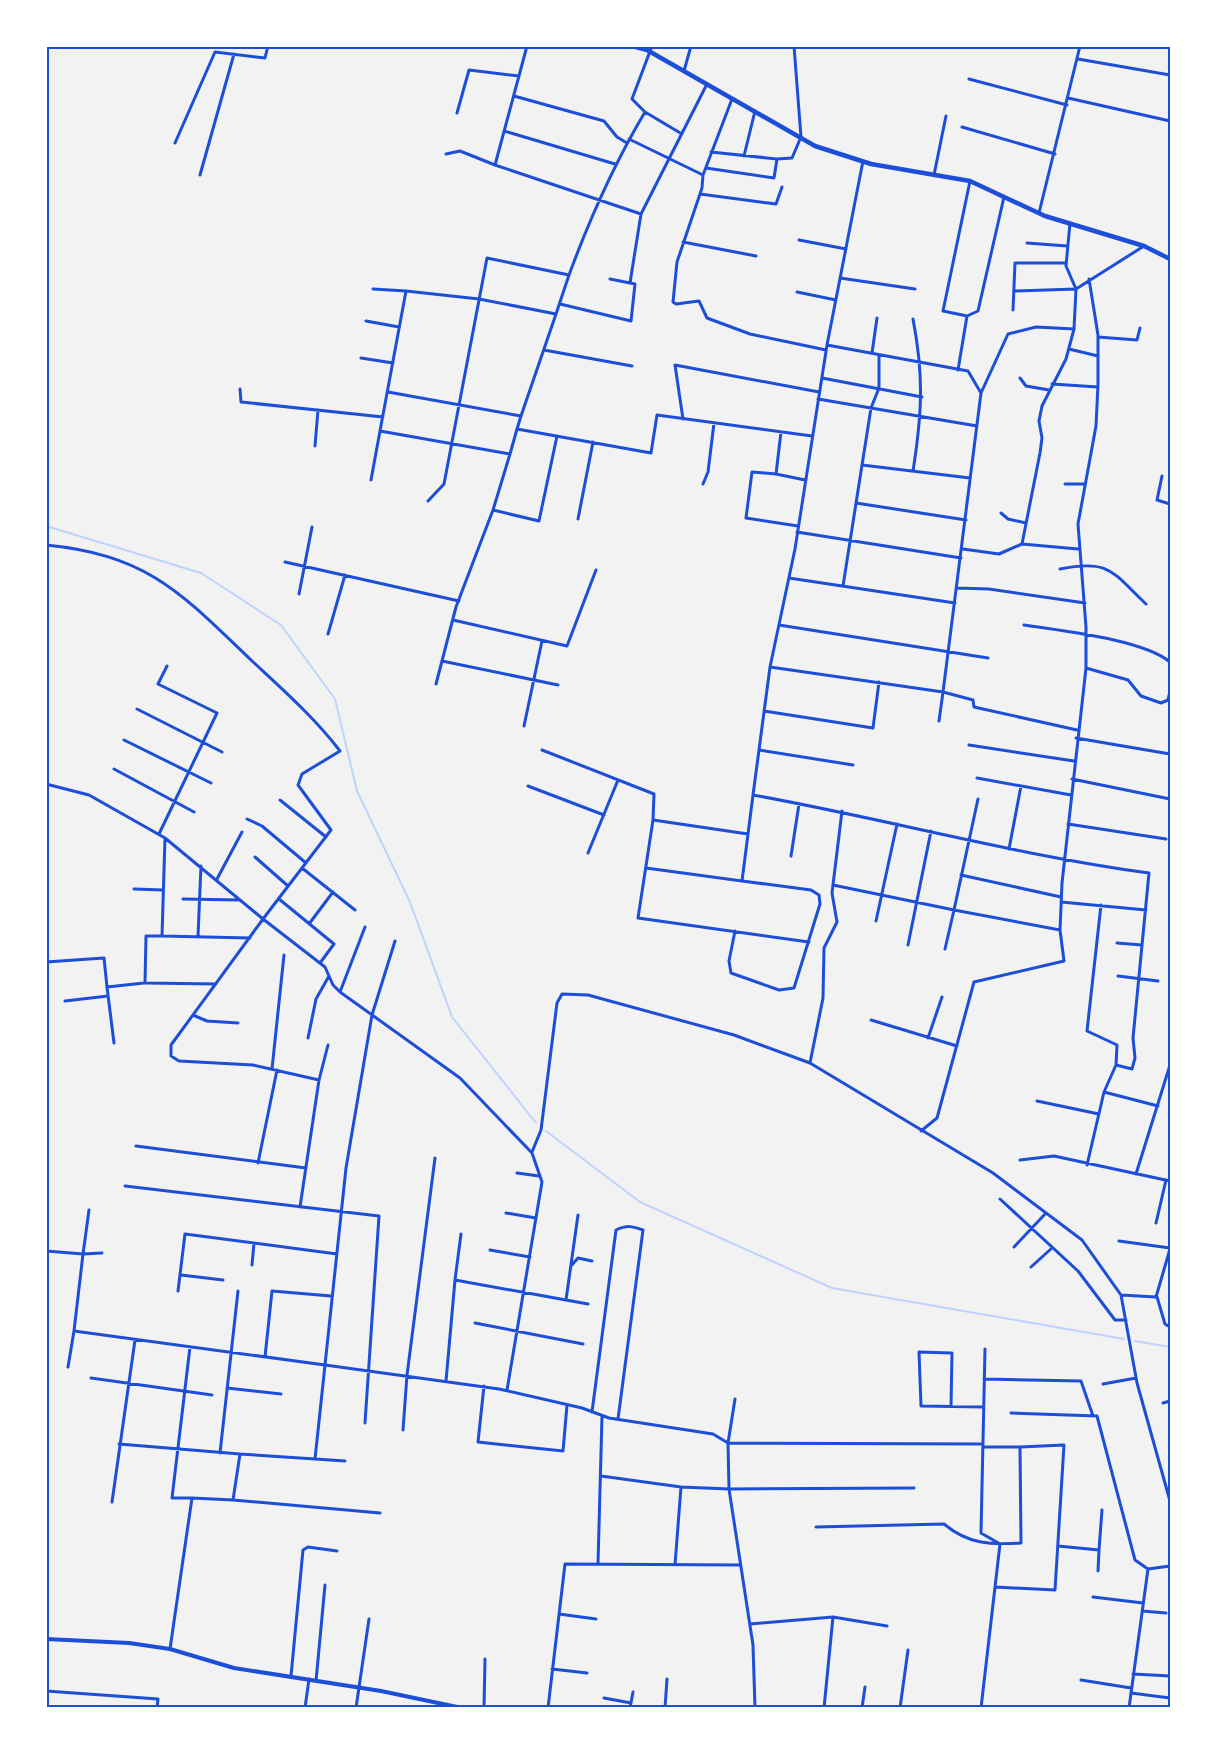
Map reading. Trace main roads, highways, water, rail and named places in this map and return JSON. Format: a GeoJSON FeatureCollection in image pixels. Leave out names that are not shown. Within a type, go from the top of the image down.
{"type":"FeatureCollection","features":[{"type":"Feature","properties":{"kind":"main road"},"geometry":{"type":"LineString","coordinates":[[632,46],[651,49],[684,71],[815,146],[863,161],[970,181],[1040,213],[1144,246],[1170,259]]}},
{"type":"Feature","properties":{"kind":"waterway"},"geometry":{"type":"LineString","coordinates":[[46,526],[201,573],[281,625],[335,699],[357,791],[410,902],[452,1017],[536,1123]]}},
{"type":"Feature","properties":{"kind":"waterway"},"geometry":{"type":"LineString","coordinates":[[546,1131],[640,1202],[832,1288],[1124,1339]]}},
{"type":"Feature","properties":{"kind":"waterway"},"geometry":{"type":"LineString","coordinates":[[1135,1341],[1170,1347]]}}]}
